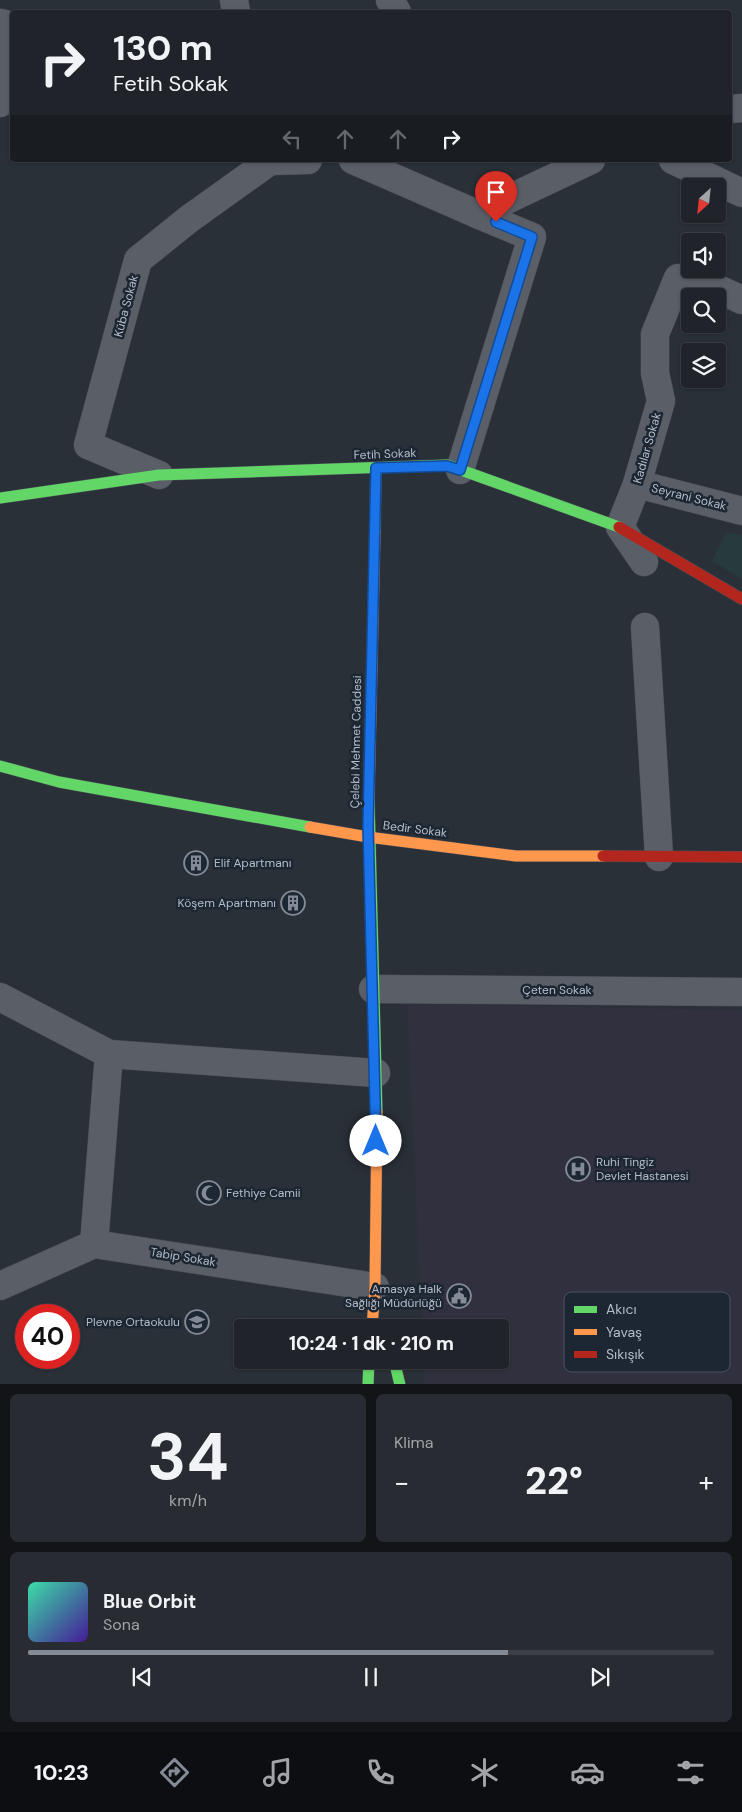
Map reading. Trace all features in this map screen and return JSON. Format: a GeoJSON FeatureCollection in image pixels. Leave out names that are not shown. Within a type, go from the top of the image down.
{"type":"FeatureCollection","features":[{"type":"Feature","properties":{"kind":"street"},"geometry":{"type":"LineString","coordinates":[[0,18],[2,97],[0,103]]}},
{"type":"Feature","properties":{"kind":"street","name":"Küba Sokak"},"geometry":{"type":"LineString","coordinates":[[159,475],[88,445],[138,260],[189,219],[268,162]]}},
{"type":"Feature","properties":{"kind":"street"},"geometry":{"type":"LineString","coordinates":[[358,162],[532,237],[460,470]]}},
{"type":"Feature","properties":{"kind":"street"},"geometry":{"type":"LineString","coordinates":[[477,214],[587,162]]}},
{"type":"Feature","properties":{"kind":"street"},"geometry":{"type":"LineString","coordinates":[[677,162],[742,193]]}},
{"type":"Feature","properties":{"kind":"street","name":"Kadılar Sokak"},"geometry":{"type":"LineString","coordinates":[[620,527],[636,484],[661,401],[655,374],[655,334],[678,278],[705,283],[742,300]]}},
{"type":"Feature","properties":{"kind":"street","name":"Fetih Sokak"},"geometry":{"type":"LineString","coordinates":[[0,498],[159,475],[447,466],[620,527],[742,599]]}},
{"type":"Feature","properties":{"kind":"street","name":"Çelebi Mehmet Caddesi"},"geometry":{"type":"LineString","coordinates":[[373,1319],[375,1286],[376,1073],[368,837],[376,468]]}},
{"type":"Feature","properties":{"kind":"street","name":"Seyrani Sokak"},"geometry":{"type":"LineString","coordinates":[[636,484],[742,511]]}},
{"type":"Feature","properties":{"kind":"street"},"geometry":{"type":"LineString","coordinates":[[620,527],[644,562]]}},
{"type":"Feature","properties":{"kind":"street"},"geometry":{"type":"LineString","coordinates":[[645,627],[659,857]]}},
{"type":"Feature","properties":{"kind":"street","name":"Bedir Sokak"},"geometry":{"type":"LineString","coordinates":[[0,766],[59,782],[368,837],[516,856],[742,857]]}},
{"type":"Feature","properties":{"kind":"street","name":"Çeten Sokak"},"geometry":{"type":"LineString","coordinates":[[373,989],[742,992]]}},
{"type":"Feature","properties":{"kind":"street"},"geometry":{"type":"LineString","coordinates":[[0,997],[108,1054],[376,1073]]}},
{"type":"Feature","properties":{"kind":"street"},"geometry":{"type":"LineString","coordinates":[[0,1286],[94,1244],[108,1054]]}},
{"type":"Feature","properties":{"kind":"street","name":"Tabip Sokak"},"geometry":{"type":"LineString","coordinates":[[94,1244],[375,1286]]}},
{"type":"Feature","properties":{"kind":"street","name":"Çelebi Mehmet Caddesi"},"geometry":{"type":"LineString","coordinates":[[375,1286],[383,1319]]}},
{"type":"Feature","properties":{"kind":"street"},"geometry":{"type":"LineString","coordinates":[[368,1384],[369,1369]]}},
{"type":"Feature","properties":{"kind":"street"},"geometry":{"type":"LineString","coordinates":[[396,1369],[400,1384]]}},
{"type":"Feature","properties":{"kind":"shaded area","name":"Ruhi Tingiz Devlet Hastanesi"},"geometry":{"type":"Polygon","coordinates":[[[407,1004],[742,1010],[742,1384],[424,1384],[423,1369],[509,1369],[509,1319],[422,1319],[407,1004]]]}},
{"type":"Feature","properties":{"kind":"green space"},"geometry":{"type":"Polygon","coordinates":[[[726,532],[742,535],[742,579],[712,561],[726,532]]]}},
{"type":"Feature","properties":{"kind":"traffic: fast"},"geometry":{"type":"LineString","coordinates":[[0,498],[159,475],[447,465],[619,527]]}},
{"type":"Feature","properties":{"kind":"traffic: fast"},"geometry":{"type":"LineString","coordinates":[[375,532],[376,468]]}},
{"type":"Feature","properties":{"kind":"traffic: fast"},"geometry":{"type":"LineString","coordinates":[[0,766],[59,782],[310,827]]}},
{"type":"Feature","properties":{"kind":"traffic: fast"},"geometry":{"type":"LineString","coordinates":[[369,798],[377,1112]]}},
{"type":"Feature","properties":{"kind":"traffic: fast"},"geometry":{"type":"LineString","coordinates":[[368,1384],[369,1369]]}},
{"type":"Feature","properties":{"kind":"traffic: fast"},"geometry":{"type":"LineString","coordinates":[[396,1369],[400,1384]]}},
{"type":"Feature","properties":{"kind":"traffic: slow"},"geometry":{"type":"LineString","coordinates":[[369,798],[375,532]]}},
{"type":"Feature","properties":{"kind":"traffic: slow"},"geometry":{"type":"LineString","coordinates":[[310,827],[368,837],[516,856],[603,856]]}},
{"type":"Feature","properties":{"kind":"traffic: slow"},"geometry":{"type":"LineString","coordinates":[[373,1319],[375,1287],[377,1112]]}},
{"type":"Feature","properties":{"kind":"traffic: jam"},"geometry":{"type":"LineString","coordinates":[[619,527],[742,599]]}},
{"type":"Feature","properties":{"kind":"traffic: jam"},"geometry":{"type":"LineString","coordinates":[[603,856],[742,857]]}},
{"type":"Feature","properties":{"kind":"place","name":"Elif Apartmanı"},"geometry":{"type":"Point","coordinates":[196,863]}},
{"type":"Feature","properties":{"kind":"place","name":"Köşem Apartmanı"},"geometry":{"type":"Point","coordinates":[293,903]}},
{"type":"Feature","properties":{"kind":"place","name":"Ruhi Tingiz Devlet Hastanesi"},"geometry":{"type":"Point","coordinates":[578,1169]}},
{"type":"Feature","properties":{"kind":"place","name":"Fethiye Camii"},"geometry":{"type":"Point","coordinates":[209,1193]}},
{"type":"Feature","properties":{"kind":"place","name":"Amasya Halk Sağlığı Müdürlüğü"},"geometry":{"type":"Point","coordinates":[459,1296]}},
{"type":"Feature","properties":{"kind":"place","name":"Plevne Ortaokulu"},"geometry":{"type":"Point","coordinates":[197,1322]}},
{"type":"Feature","properties":{"kind":"route"},"geometry":{"type":"LineString","coordinates":[[376,1141],[376,1073],[368,826],[376,468],[447,466],[460,470],[532,237],[496,222]]}}]}
